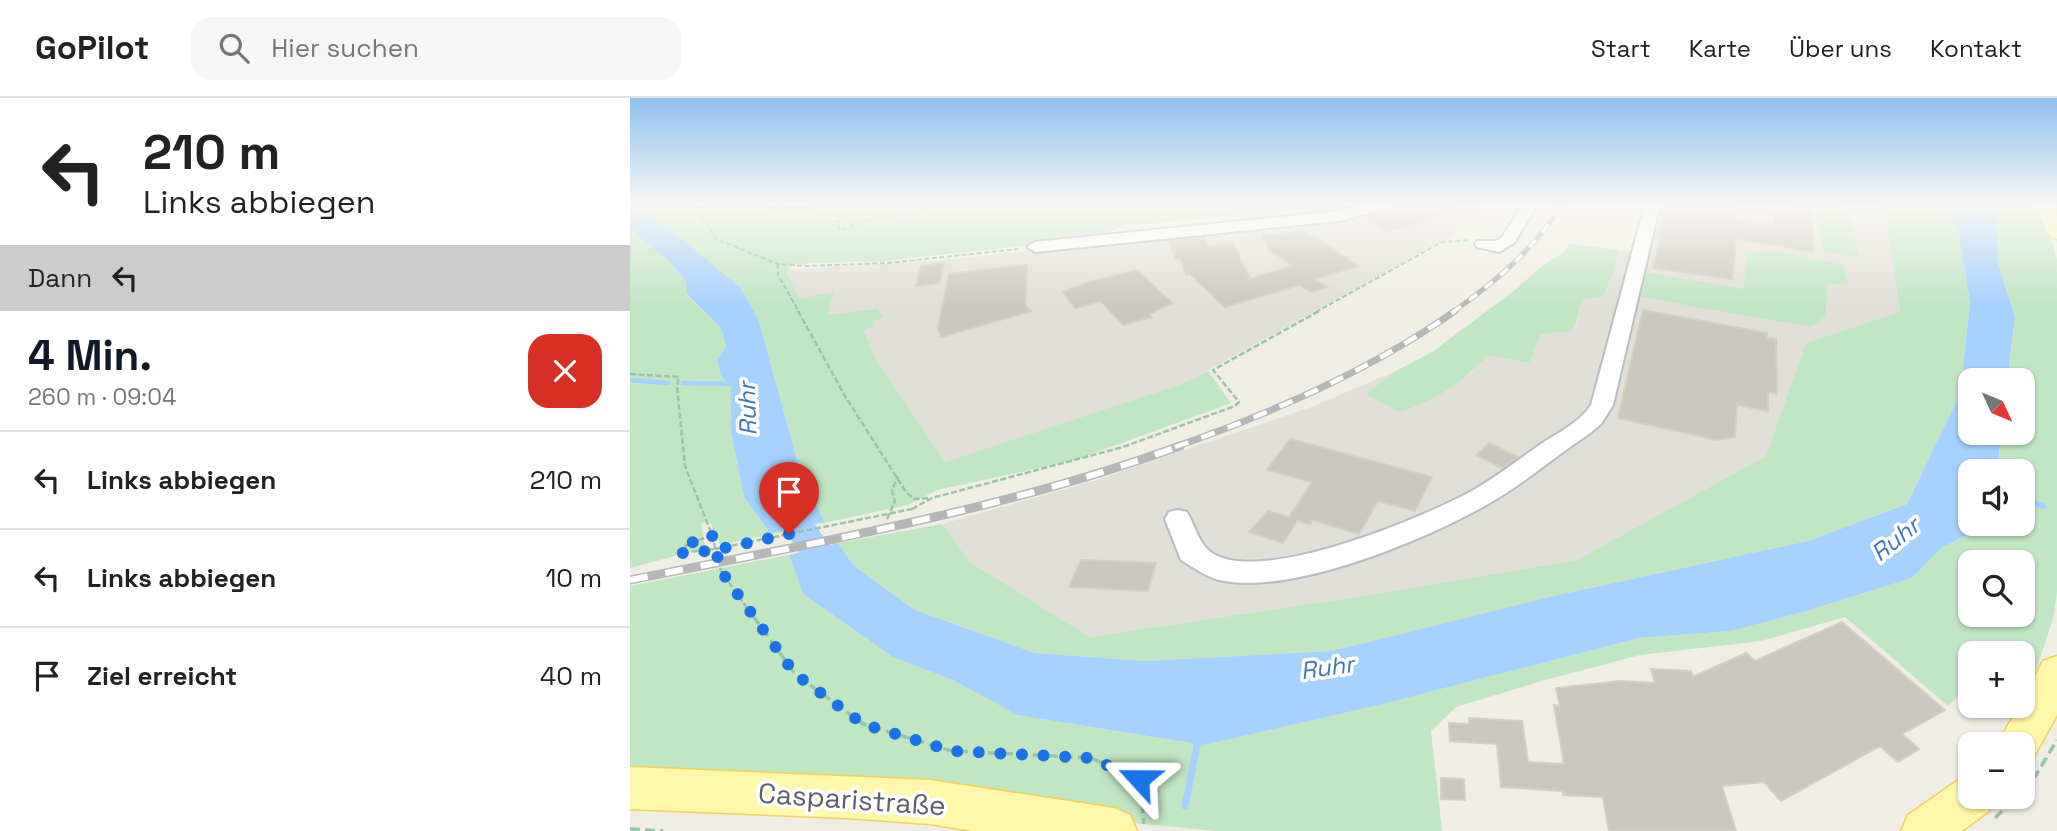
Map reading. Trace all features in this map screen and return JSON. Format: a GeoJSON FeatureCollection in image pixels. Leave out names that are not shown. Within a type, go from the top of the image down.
{"type":"FeatureCollection","features":[{"type":"Feature","properties":{"kind":"main road"},"geometry":{"type":"LineString","coordinates":[[2026,732],[2057,673]]}},
{"type":"Feature","properties":{"kind":"main road","name":"Casparistraße"},"geometry":{"type":"LineString","coordinates":[[630,788],[847,796],[930,802],[1114,831]]}},
{"type":"Feature","properties":{"kind":"main road"},"geometry":{"type":"LineString","coordinates":[[1924,831],[1980,811]]}},
{"type":"Feature","properties":{"kind":"street"},"geometry":{"type":"LineString","coordinates":[[1035,247],[1121,238]]}},
{"type":"Feature","properties":{"kind":"street"},"geometry":{"type":"LineString","coordinates":[[1483,244],[1493,238]]}},
{"type":"Feature","properties":{"kind":"street"},"geometry":{"type":"LineString","coordinates":[[1483,244],[1499,247],[1509,238]]}},
{"type":"Feature","properties":{"kind":"street"},"geometry":{"type":"LineString","coordinates":[[1178,519],[1186,545],[1206,564],[1232,571],[1277,570],[1307,565],[1399,537],[1492,490],[1539,455],[1581,429],[1593,419],[1602,405],[1643,238]]}},
{"type":"Feature","properties":{"kind":"path"},"geometry":{"type":"LineString","coordinates":[[716,238],[778,264],[807,266],[888,263],[1035,247]]}},
{"type":"Feature","properties":{"kind":"path"},"geometry":{"type":"LineString","coordinates":[[778,264],[778,275],[845,396],[906,492],[914,499],[932,498],[1069,465],[1186,427],[1235,406],[1239,402],[1213,370],[1442,242],[1467,239],[1483,244]]}},
{"type":"Feature","properties":{"kind":"path"},"geometry":{"type":"LineString","coordinates":[[630,374],[679,377],[677,387],[685,466],[712,535],[721,571],[795,674],[863,724],[952,751],[1091,758],[1139,779],[1145,831]]}},
{"type":"Feature","properties":{"kind":"path"},"geometry":{"type":"LineString","coordinates":[[887,519],[895,501],[892,490],[898,476]]}},
{"type":"Feature","properties":{"kind":"path"},"geometry":{"type":"LineString","coordinates":[[712,535],[688,544],[679,553],[715,549],[912,509],[932,498]]}},
{"type":"Feature","properties":{"kind":"path"},"geometry":{"type":"LineString","coordinates":[[2035,776],[2057,740]]}},
{"type":"Feature","properties":{"kind":"path"},"geometry":{"type":"LineString","coordinates":[[1980,811],[2003,812],[2006,809]]}},
{"type":"Feature","properties":{"kind":"path"},"geometry":{"type":"LineString","coordinates":[[630,829],[663,831]]}},
{"type":"Feature","properties":{"kind":"shaded area"},"geometry":{"type":"Polygon","coordinates":[[[1141,238],[1447,238],[1183,384],[945,462],[875,358],[862,329],[875,326],[873,321],[884,318],[877,309],[826,316],[799,300],[787,270],[945,260],[1141,238]]]}},
{"type":"Feature","properties":{"kind":"shaded area"},"geometry":{"type":"Polygon","coordinates":[[[1638,238],[1889,238],[1900,312],[1806,343],[1766,456],[1577,560],[1344,599],[1088,637],[970,562],[942,524],[1097,480],[1309,408],[1396,371],[1366,394],[1470,374],[1489,355],[1529,363],[1540,335],[1569,331],[1576,326],[1582,300],[1615,268],[1618,250],[1633,252],[1638,238]]]}},
{"type":"Feature","properties":{"kind":"green space"},"geometry":{"type":"Polygon","coordinates":[[[630,238],[641,238],[670,262],[686,282],[687,295],[721,328],[726,346],[717,361],[721,376],[731,386],[731,432],[744,497],[770,533],[823,521],[797,460],[759,321],[741,288],[681,238],[1096,238],[883,261],[793,264],[787,271],[799,299],[834,292],[827,315],[877,309],[884,318],[873,321],[875,326],[863,330],[875,358],[945,462],[1182,384],[1208,371],[1231,403],[1072,461],[937,490],[908,505],[720,545],[710,522],[701,523],[705,548],[630,568],[630,238]]]}},
{"type":"Feature","properties":{"kind":"green space"},"geometry":{"type":"Polygon","coordinates":[[[1822,238],[1856,238],[1859,257],[1824,252],[1822,238]]]}},
{"type":"Feature","properties":{"kind":"green space"},"geometry":{"type":"Polygon","coordinates":[[[1889,238],[1960,238],[1970,304],[1963,368],[1958,368],[1958,398],[1907,504],[1808,541],[1549,597],[1332,651],[1145,661],[1035,653],[915,610],[854,566],[838,543],[942,524],[970,562],[1089,637],[1344,599],[1577,560],[1766,456],[1806,343],[1900,312],[1889,238]]]}},
{"type":"Feature","properties":{"kind":"green space"},"geometry":{"type":"Polygon","coordinates":[[[1997,238],[2050,238],[2057,260],[2057,591],[2054,615],[2035,674],[2035,641],[1958,641],[1958,696],[1948,706],[1845,617],[1761,641],[1640,655],[1456,707],[1431,731],[1442,831],[1215,831],[680,778],[630,776],[630,586],[789,555],[803,594],[893,657],[955,681],[1017,715],[1204,745],[1379,705],[1639,638],[1731,631],[1912,578],[1941,548],[1964,536],[2035,536],[2035,459],[1999,459],[2000,445],[2035,445],[2035,368],[2009,368],[2015,317],[1997,260],[1997,238]]]}},
{"type":"Feature","properties":{"kind":"green space"},"geometry":{"type":"Polygon","coordinates":[[[1569,244],[1618,250],[1615,268],[1603,296],[1582,300],[1575,326],[1569,331],[1540,335],[1529,363],[1489,355],[1448,390],[1399,412],[1366,394],[1396,371],[1432,352],[1515,290],[1543,265],[1563,253],[1569,244]]]}},
{"type":"Feature","properties":{"kind":"green space"},"geometry":{"type":"Polygon","coordinates":[[[1771,250],[1843,265],[1847,283],[1828,284],[1825,316],[1811,327],[1636,296],[1643,272],[1744,289],[1746,254],[1771,250]]]}},
{"type":"Feature","properties":{"kind":"water"},"geometry":{"type":"Polygon","coordinates":[[[641,238],[681,238],[741,288],[759,321],[797,460],[824,522],[770,533],[744,497],[731,432],[731,386],[721,376],[717,361],[726,346],[721,328],[687,294],[686,282],[670,262],[641,238]]]}},
{"type":"Feature","properties":{"kind":"water"},"geometry":{"type":"Polygon","coordinates":[[[1960,238],[1997,238],[1997,260],[2015,317],[2009,368],[1963,368],[1970,303],[1960,238]]]}},
{"type":"Feature","properties":{"kind":"water"},"geometry":{"type":"Polygon","coordinates":[[[1958,398],[1958,445],[2000,445],[1999,459],[1958,459],[1958,536],[1964,536],[1941,548],[1912,578],[1731,631],[1639,638],[1379,705],[1204,745],[1017,715],[955,681],[893,657],[803,594],[789,555],[838,543],[854,566],[915,610],[1035,653],[1145,661],[1332,651],[1549,597],[1808,541],[1907,504],[1958,398]]]}},
{"type":"Feature","properties":{"kind":"building"},"geometry":{"type":"Polygon","coordinates":[[[1205,238],[1207,246],[1233,243],[1250,279],[1293,266],[1269,250],[1263,238],[1317,238],[1358,266],[1315,279],[1327,287],[1311,292],[1299,285],[1225,307],[1190,274],[1186,275],[1180,258],[1175,259],[1169,241],[1205,238]]]}},
{"type":"Feature","properties":{"kind":"building"},"geometry":{"type":"Polygon","coordinates":[[[1661,238],[1813,238],[1814,252],[1736,239],[1732,279],[1653,268],[1661,238]]]}},
{"type":"Feature","properties":{"kind":"building"},"geometry":{"type":"Polygon","coordinates":[[[944,263],[939,283],[916,286],[921,266],[944,263]]]}},
{"type":"Feature","properties":{"kind":"building"},"geometry":{"type":"Polygon","coordinates":[[[1027,265],[1025,306],[1031,311],[941,337],[938,328],[949,274],[1027,265]]]}},
{"type":"Feature","properties":{"kind":"building"},"geometry":{"type":"Polygon","coordinates":[[[1137,270],[1172,303],[1149,314],[1151,317],[1123,325],[1101,301],[1075,308],[1063,292],[1089,282],[1137,270]]]}},
{"type":"Feature","properties":{"kind":"building"},"geometry":{"type":"Polygon","coordinates":[[[1643,310],[1767,333],[1767,338],[1776,339],[1777,388],[1776,394],[1768,392],[1768,411],[1737,405],[1735,437],[1717,440],[1618,418],[1643,310]]]}},
{"type":"Feature","properties":{"kind":"building"},"geometry":{"type":"Polygon","coordinates":[[[1290,439],[1432,477],[1415,511],[1378,501],[1359,534],[1312,520],[1310,524],[1297,521],[1283,543],[1249,532],[1268,511],[1289,517],[1312,482],[1267,470],[1290,439]]]}},
{"type":"Feature","properties":{"kind":"building"},"geometry":{"type":"Polygon","coordinates":[[[1489,443],[1518,457],[1502,468],[1476,455],[1489,443]]]}},
{"type":"Feature","properties":{"kind":"building"},"geometry":{"type":"Polygon","coordinates":[[[1081,560],[1156,563],[1148,591],[1069,587],[1081,560]]]}},
{"type":"Feature","properties":{"kind":"building"},"geometry":{"type":"Polygon","coordinates":[[[1842,622],[1945,710],[1902,734],[1919,749],[1898,762],[1880,746],[1781,801],[1764,782],[1722,786],[1736,831],[1609,831],[1603,797],[1501,787],[1497,744],[1450,741],[1449,723],[1469,724],[1469,718],[1522,721],[1528,762],[1564,764],[1554,705],[1560,706],[1556,688],[1620,681],[1655,683],[1651,669],[1691,671],[1693,677],[1746,653],[1755,661],[1842,622]]]}},
{"type":"Feature","properties":{"kind":"building"},"geometry":{"type":"Polygon","coordinates":[[[1441,778],[1464,779],[1465,800],[1441,799],[1441,778]]]}},
{"type":"Feature","properties":{"kind":"waterway"},"geometry":{"type":"LineString","coordinates":[[630,380],[668,383]]}},
{"type":"Feature","properties":{"kind":"waterway"},"geometry":{"type":"LineString","coordinates":[[683,383],[736,384]]}},
{"type":"Feature","properties":{"kind":"waterway","name":"Ruhr"},"geometry":{"type":"LineString","coordinates":[[777,495],[836,580]]}},
{"type":"Feature","properties":{"kind":"waterway"},"geometry":{"type":"LineString","coordinates":[[2035,503],[2043,506]]}},
{"type":"Feature","properties":{"kind":"waterway"},"geometry":{"type":"LineString","coordinates":[[1185,806],[1198,740]]}},
{"type":"Feature","properties":{"kind":"railway"},"geometry":{"type":"LineString","coordinates":[[1453,312],[1513,264],[1537,238]]}},
{"type":"Feature","properties":{"kind":"railway"},"geometry":{"type":"LineString","coordinates":[[1175,447],[1320,388],[1389,353],[1455,311]]}},
{"type":"Feature","properties":{"kind":"railway"},"geometry":{"type":"LineString","coordinates":[[630,580],[977,507],[1113,469],[1180,446]]}},
{"type":"Feature","properties":{"kind":"route"},"geometry":{"type":"LineString","coordinates":[[789,534],[740,544],[715,549],[679,553],[688,544],[712,535],[717,553],[721,571],[795,674],[863,724],[952,751],[1091,758],[1139,779]]}}]}
